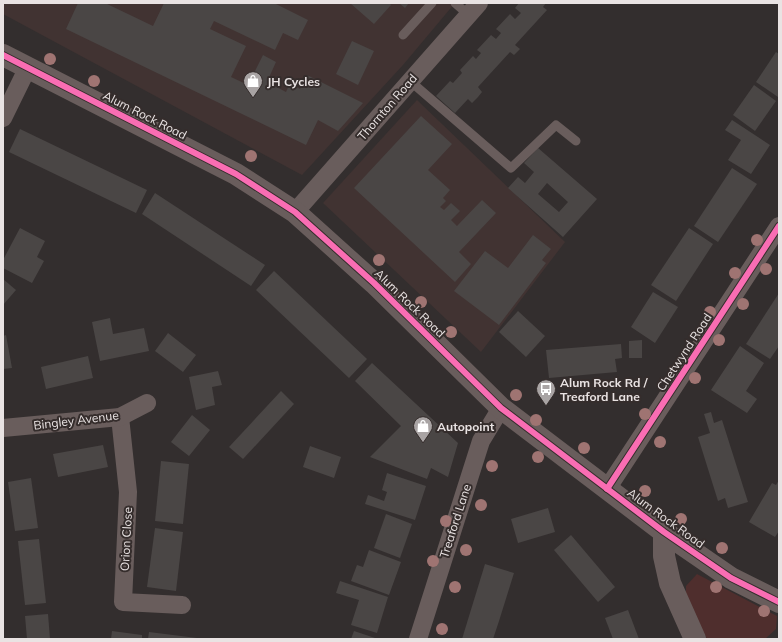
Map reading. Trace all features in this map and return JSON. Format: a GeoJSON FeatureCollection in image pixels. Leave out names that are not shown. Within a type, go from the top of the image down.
{"type":"FeatureCollection","features":[{"type":"Feature","properties":{"kind":"street","name":"Thornton Road"},"geometry":{"type":"LineString","coordinates":[[295,212],[474,9]]}},
{"type":"Feature","properties":{"kind":"street","name":"Alum Rock Road"},"geometry":{"type":"LineString","coordinates":[[3,55],[236,174],[295,212],[374,283],[501,408],[664,532],[731,578],[779,602]]}},
{"type":"Feature","properties":{"kind":"street"},"geometry":{"type":"LineString","coordinates":[[3,118],[28,67]]}},
{"type":"Feature","properties":{"kind":"street","name":"Chetwynd Road"},"geometry":{"type":"LineString","coordinates":[[607,489],[779,226]]}},
{"type":"Feature","properties":{"kind":"street","name":"Bingley Avenue"},"geometry":{"type":"LineString","coordinates":[[3,428],[120,417],[147,403]]}},
{"type":"Feature","properties":{"kind":"street","name":"Treaford Lane"},"geometry":{"type":"LineString","coordinates":[[418,639],[481,441],[501,408]]}},
{"type":"Feature","properties":{"kind":"street","name":"Orion Close"},"geometry":{"type":"LineString","coordinates":[[120,417],[128,492],[123,602],[182,604]]}},
{"type":"Feature","properties":{"kind":"street"},"geometry":{"type":"LineString","coordinates":[[664,532],[664,556],[670,583],[695,639]]}},
{"type":"Feature","properties":{"kind":"lane"},"geometry":{"type":"LineString","coordinates":[[402,35],[432,3]]}},
{"type":"Feature","properties":{"kind":"lane"},"geometry":{"type":"LineString","coordinates":[[455,3],[474,9]]}},
{"type":"Feature","properties":{"kind":"lane"},"geometry":{"type":"LineString","coordinates":[[410,81],[510,168],[556,125],[576,141]]}},
{"type":"Feature","properties":{"kind":"shaded area"},"geometry":{"type":"Polygon","coordinates":[[[3,3],[455,3],[403,65],[302,175],[3,14],[3,3]]]}},
{"type":"Feature","properties":{"kind":"shaded area"},"geometry":{"type":"Polygon","coordinates":[[[417,100],[565,242],[481,352],[323,203],[417,100]]]}},
{"type":"Feature","properties":{"kind":"shaded area"},"geometry":{"type":"Polygon","coordinates":[[[697,574],[777,616],[776,629],[765,639],[707,639],[686,599],[686,586],[697,574]]]}},
{"type":"Feature","properties":{"kind":"building"},"geometry":{"type":"Polygon","coordinates":[[[78,3],[105,3],[153,26],[164,3],[274,3],[308,20],[298,40],[283,33],[275,50],[214,21],[210,29],[246,46],[231,77],[248,85],[263,55],[276,62],[267,82],[286,92],[290,83],[300,89],[307,75],[363,103],[338,131],[318,120],[306,145],[66,29],[78,3]]]}},
{"type":"Feature","properties":{"kind":"building"},"geometry":{"type":"Polygon","coordinates":[[[350,3],[389,3],[391,5],[374,24],[350,3]]]}},
{"type":"Feature","properties":{"kind":"building"},"geometry":{"type":"Polygon","coordinates":[[[399,3],[409,3],[405,8],[399,3]]]}},
{"type":"Feature","properties":{"kind":"building"},"geometry":{"type":"Polygon","coordinates":[[[519,3],[546,3],[543,7],[547,10],[515,45],[520,49],[514,55],[510,52],[478,87],[482,92],[478,97],[472,103],[468,99],[455,113],[436,96],[450,81],[453,83],[462,73],[460,70],[473,56],[476,59],[481,53],[477,50],[491,35],[496,39],[501,33],[496,29],[510,14],[515,19],[521,13],[515,8],[519,3]]]}},
{"type":"Feature","properties":{"kind":"building"},"geometry":{"type":"Polygon","coordinates":[[[352,41],[374,51],[358,85],[336,74],[352,41]]]}},
{"type":"Feature","properties":{"kind":"building"},"geometry":{"type":"Polygon","coordinates":[[[776,52],[779,54],[778,97],[756,82],[776,52]]]}},
{"type":"Feature","properties":{"kind":"building"},"geometry":{"type":"Polygon","coordinates":[[[754,85],[776,101],[755,131],[733,115],[754,85]]]}},
{"type":"Feature","properties":{"kind":"building"},"geometry":{"type":"Polygon","coordinates":[[[421,116],[452,144],[428,170],[450,190],[443,198],[446,201],[440,207],[444,210],[451,203],[460,211],[451,220],[457,226],[482,200],[496,213],[459,252],[471,264],[455,282],[354,188],[421,116]]]}},
{"type":"Feature","properties":{"kind":"building"},"geometry":{"type":"Polygon","coordinates":[[[732,120],[770,145],[751,174],[728,160],[741,140],[725,130],[732,120]]]}},
{"type":"Feature","properties":{"kind":"building"},"geometry":{"type":"Polygon","coordinates":[[[20,129],[147,190],[136,213],[9,152],[20,129]]]}},
{"type":"Feature","properties":{"kind":"building"},"geometry":{"type":"Polygon","coordinates":[[[538,148],[597,199],[563,237],[508,188],[518,177],[525,183],[534,172],[524,163],[538,148]],[[547,183],[538,194],[559,212],[568,202],[547,183]]]}},
{"type":"Feature","properties":{"kind":"building"},"geometry":{"type":"Polygon","coordinates":[[[732,168],[757,184],[718,242],[694,226],[732,168]]]}},
{"type":"Feature","properties":{"kind":"building"},"geometry":{"type":"Polygon","coordinates":[[[155,193],[265,265],[251,286],[142,214],[155,193]]]}},
{"type":"Feature","properties":{"kind":"building"},"geometry":{"type":"Polygon","coordinates":[[[20,228],[45,241],[37,257],[44,261],[32,283],[3,268],[3,260],[20,228]]]}},
{"type":"Feature","properties":{"kind":"building"},"geometry":{"type":"Polygon","coordinates":[[[689,228],[713,244],[676,301],[651,285],[689,228]]]}},
{"type":"Feature","properties":{"kind":"building"},"geometry":{"type":"Polygon","coordinates":[[[533,235],[551,249],[542,260],[546,263],[499,325],[454,291],[485,251],[508,268],[533,235]]]}},
{"type":"Feature","properties":{"kind":"building"},"geometry":{"type":"Polygon","coordinates":[[[274,271],[367,359],[349,378],[256,290],[274,271]]]}},
{"type":"Feature","properties":{"kind":"building"},"geometry":{"type":"Polygon","coordinates":[[[3,279],[16,290],[3,305],[3,279]]]}},
{"type":"Feature","properties":{"kind":"building"},"geometry":{"type":"Polygon","coordinates":[[[653,292],[678,307],[655,343],[631,327],[653,292]]]}},
{"type":"Feature","properties":{"kind":"building"},"geometry":{"type":"Polygon","coordinates":[[[779,293],[779,346],[770,359],[746,344],[779,293]]]}},
{"type":"Feature","properties":{"kind":"building"},"geometry":{"type":"Polygon","coordinates":[[[518,311],[545,336],[526,357],[499,332],[518,311]]]}},
{"type":"Feature","properties":{"kind":"building"},"geometry":{"type":"Polygon","coordinates":[[[110,318],[113,334],[144,328],[149,351],[100,361],[92,322],[110,318]]]}},
{"type":"Feature","properties":{"kind":"building"},"geometry":{"type":"Polygon","coordinates":[[[168,333],[196,355],[183,372],[155,351],[168,333]]]}},
{"type":"Feature","properties":{"kind":"building"},"geometry":{"type":"Polygon","coordinates":[[[6,335],[12,368],[3,369],[3,336],[6,335]]]}},
{"type":"Feature","properties":{"kind":"building"},"geometry":{"type":"Polygon","coordinates":[[[642,340],[642,358],[629,358],[629,341],[642,340]]]}},
{"type":"Feature","properties":{"kind":"building"},"geometry":{"type":"Polygon","coordinates":[[[621,344],[622,358],[615,359],[617,372],[549,378],[546,350],[621,344]]]}},
{"type":"Feature","properties":{"kind":"building"},"geometry":{"type":"Polygon","coordinates":[[[740,346],[764,363],[746,391],[757,399],[747,413],[711,390],[740,346]]]}},
{"type":"Feature","properties":{"kind":"building"},"geometry":{"type":"Polygon","coordinates":[[[88,356],[93,378],[46,389],[41,367],[88,356]]]}},
{"type":"Feature","properties":{"kind":"building"},"geometry":{"type":"Polygon","coordinates":[[[372,363],[458,443],[448,477],[431,468],[427,479],[370,457],[401,426],[355,381],[372,363]]]}},
{"type":"Feature","properties":{"kind":"building"},"geometry":{"type":"Polygon","coordinates":[[[218,371],[222,385],[212,387],[215,405],[196,410],[189,377],[218,371]]]}},
{"type":"Feature","properties":{"kind":"building"},"geometry":{"type":"Polygon","coordinates":[[[281,391],[294,404],[243,459],[229,447],[281,391]]]}},
{"type":"Feature","properties":{"kind":"building"},"geometry":{"type":"Polygon","coordinates":[[[711,412],[714,423],[722,420],[748,502],[728,508],[725,498],[718,501],[698,437],[710,433],[704,414],[711,412]]]}},
{"type":"Feature","properties":{"kind":"building"},"geometry":{"type":"Polygon","coordinates":[[[192,415],[210,430],[189,456],[171,442],[192,415]]]}},
{"type":"Feature","properties":{"kind":"building"},"geometry":{"type":"Polygon","coordinates":[[[103,445],[108,467],[58,477],[53,454],[103,445]]]}},
{"type":"Feature","properties":{"kind":"building"},"geometry":{"type":"Polygon","coordinates":[[[310,446],[341,457],[334,478],[303,467],[310,446]]]}},
{"type":"Feature","properties":{"kind":"building"},"geometry":{"type":"Polygon","coordinates":[[[161,461],[189,464],[183,524],[155,521],[161,461]]]}},
{"type":"Feature","properties":{"kind":"building"},"geometry":{"type":"Polygon","coordinates":[[[387,473],[426,486],[415,520],[365,504],[368,495],[384,501],[387,492],[382,490],[387,473]]]}},
{"type":"Feature","properties":{"kind":"building"},"geometry":{"type":"Polygon","coordinates":[[[31,478],[38,528],[15,531],[8,482],[31,478]]]}},
{"type":"Feature","properties":{"kind":"building"},"geometry":{"type":"Polygon","coordinates":[[[779,480],[779,531],[775,537],[749,522],[772,483],[776,485],[779,480]]]}},
{"type":"Feature","properties":{"kind":"building"},"geometry":{"type":"Polygon","coordinates":[[[548,508],[555,532],[518,543],[511,519],[548,508]]]}},
{"type":"Feature","properties":{"kind":"building"},"geometry":{"type":"Polygon","coordinates":[[[386,514],[412,524],[400,558],[374,548],[386,514]]]}},
{"type":"Feature","properties":{"kind":"building"},"geometry":{"type":"Polygon","coordinates":[[[155,528],[183,532],[176,591],[147,587],[155,528]]]}},
{"type":"Feature","properties":{"kind":"building"},"geometry":{"type":"Polygon","coordinates":[[[571,535],[615,587],[598,602],[554,550],[571,535]]]}},
{"type":"Feature","properties":{"kind":"building"},"geometry":{"type":"Polygon","coordinates":[[[39,539],[46,603],[25,605],[18,541],[39,539]]]}},
{"type":"Feature","properties":{"kind":"building"},"geometry":{"type":"Polygon","coordinates":[[[369,550],[401,562],[389,595],[351,581],[357,565],[363,567],[369,550]]]}},
{"type":"Feature","properties":{"kind":"building"},"geometry":{"type":"Polygon","coordinates":[[[485,564],[514,573],[493,639],[462,639],[485,564]]]}},
{"type":"Feature","properties":{"kind":"building"},"geometry":{"type":"Polygon","coordinates":[[[340,581],[388,597],[377,633],[351,625],[359,600],[336,593],[340,581]]]}},
{"type":"Feature","properties":{"kind":"building"},"geometry":{"type":"Polygon","coordinates":[[[628,610],[639,639],[613,639],[605,618],[628,610]]]}},
{"type":"Feature","properties":{"kind":"building"},"geometry":{"type":"Polygon","coordinates":[[[48,614],[50,639],[27,639],[25,616],[48,614]]]}},
{"type":"Feature","properties":{"kind":"building"},"geometry":{"type":"Polygon","coordinates":[[[112,631],[142,635],[142,639],[111,639],[112,631]]]}},
{"type":"Feature","properties":{"kind":"building"},"geometry":{"type":"Polygon","coordinates":[[[354,631],[378,639],[351,639],[354,631]]]}},
{"type":"Feature","properties":{"kind":"building"},"geometry":{"type":"Polygon","coordinates":[[[149,632],[197,638],[197,639],[148,639],[149,632]]]}},
{"type":"Feature","properties":{"kind":"cycle path"},"geometry":{"type":"LineString","coordinates":[[3,55],[236,174],[295,212],[374,283],[501,408],[664,532],[731,578],[779,602]]}},
{"type":"Feature","properties":{"kind":"cycle path"},"geometry":{"type":"LineString","coordinates":[[607,489],[779,226]]}},
{"type":"Feature","properties":{"kind":"place","name":"JH Cycles"},"geometry":{"type":"Point","coordinates":[253,98]}},
{"type":"Feature","properties":{"kind":"place","name":"Alum Rock Rd / Treaford Lane"},"geometry":{"type":"Point","coordinates":[546,406]}},
{"type":"Feature","properties":{"kind":"place","name":"Autopoint"},"geometry":{"type":"Point","coordinates":[423,443]}}]}
